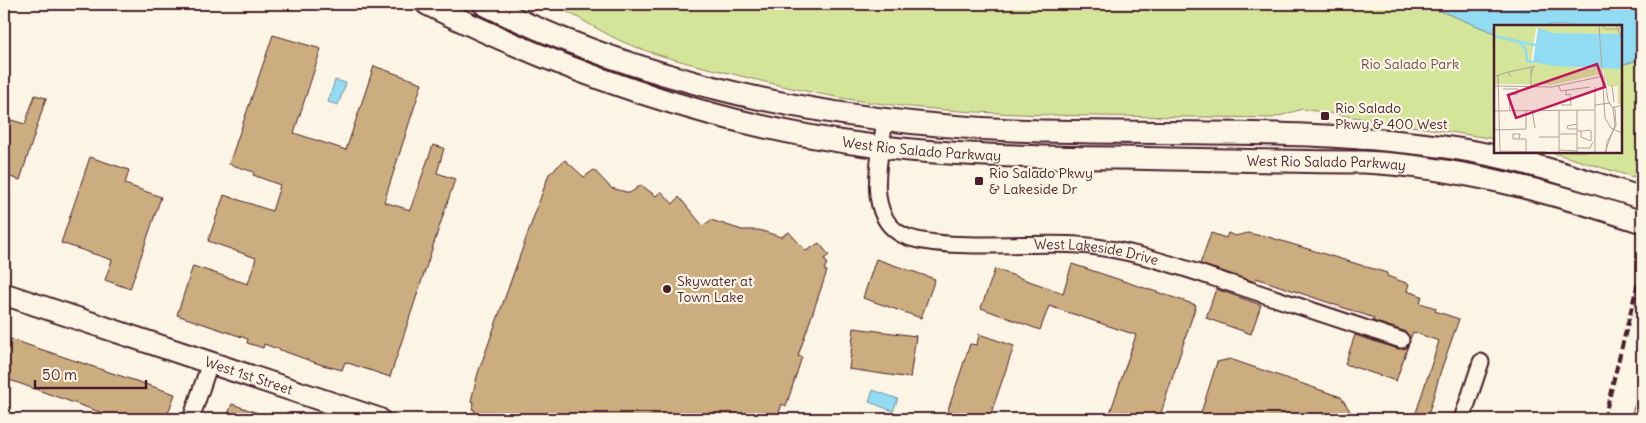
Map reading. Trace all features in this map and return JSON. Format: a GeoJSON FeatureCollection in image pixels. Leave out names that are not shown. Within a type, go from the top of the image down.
{"type":"FeatureCollection","features":[{"type":"Feature","properties":{"kind":"main road","name":"West Rio Salado Parkway"},"geometry":{"type":"LineString","coordinates":[[427,4],[478,29],[554,62],[655,97],[759,125],[882,147],[977,154],[1363,162],[1427,167],[1500,180],[1642,222]]}},
{"type":"Feature","properties":{"kind":"main road","name":"West Rio Salado Parkway"},"geometry":{"type":"LineString","coordinates":[[484,4],[573,41],[695,83],[778,103],[885,120],[1016,130],[1301,136],[1397,142],[1496,156],[1642,198]]}},
{"type":"Feature","properties":{"kind":"main road","name":"West 1st Street"},"geometry":{"type":"LineString","coordinates":[[4,294],[379,419]]}},
{"type":"Feature","properties":{"kind":"street","name":"West Lakeside Drive"},"geometry":{"type":"LineString","coordinates":[[885,120],[879,200],[884,215],[892,227],[907,236],[926,241],[961,244],[1079,245],[1146,256],[1401,340]]}},
{"type":"Feature","properties":{"kind":"street"},"geometry":{"type":"LineString","coordinates":[[1462,419],[1482,362]]}},
{"type":"Feature","properties":{"kind":"street"},"geometry":{"type":"LineString","coordinates":[[191,419],[210,363]]}},
{"type":"Feature","properties":{"kind":"green space","name":"Rio Salado Park"},"geometry":{"type":"Polygon","coordinates":[[[551,4],[1423,4],[1494,33],[1494,139],[1302,109],[1273,118],[1059,115],[899,106],[847,99],[773,84],[652,53],[618,40],[551,4]]]}},
{"type":"Feature","properties":{"kind":"green space"},"geometry":{"type":"Polygon","coordinates":[[[1642,59],[1642,177],[1634,175],[1633,177],[1550,152],[1621,152],[1621,65],[1642,59]]]}},
{"type":"Feature","properties":{"kind":"water"},"geometry":{"type":"Polygon","coordinates":[[[1423,4],[1642,4],[1642,59],[1621,65],[1621,25],[1494,25],[1494,33],[1423,4]]]}},
{"type":"Feature","properties":{"kind":"water"},"geometry":{"type":"Polygon","coordinates":[[[335,80],[346,83],[338,105],[328,102],[335,80]]]}},
{"type":"Feature","properties":{"kind":"water"},"geometry":{"type":"Polygon","coordinates":[[[873,390],[898,399],[893,411],[869,402],[873,390]]]}},
{"type":"Feature","properties":{"kind":"building"},"geometry":{"type":"Polygon","coordinates":[[[273,35],[321,49],[294,133],[346,150],[374,66],[422,83],[384,202],[410,210],[433,145],[444,148],[437,173],[455,179],[390,377],[345,362],[342,370],[319,364],[264,344],[263,348],[247,343],[248,339],[177,315],[193,266],[248,284],[256,258],[208,241],[224,195],[272,211],[279,189],[280,185],[253,175],[254,172],[229,164],[273,35]]]}},
{"type":"Feature","properties":{"kind":"building"},"geometry":{"type":"Polygon","coordinates":[[[35,95],[46,98],[20,180],[4,175],[4,142],[11,120],[25,124],[35,95]]]}},
{"type":"Feature","properties":{"kind":"building"},"geometry":{"type":"Polygon","coordinates":[[[90,157],[129,170],[125,184],[161,197],[130,289],[105,280],[112,260],[61,243],[90,157]]]}},
{"type":"Feature","properties":{"kind":"building","name":"Skywater at Town Lake"},"geometry":{"type":"Polygon","coordinates":[[[565,160],[584,177],[594,170],[611,188],[630,193],[641,185],[656,196],[661,191],[673,204],[679,197],[703,226],[711,220],[742,230],[759,230],[781,237],[789,232],[806,251],[819,243],[829,255],[824,259],[827,263],[824,270],[827,271],[798,356],[802,357],[786,406],[782,404],[777,419],[477,419],[477,416],[474,414],[475,410],[472,409],[474,402],[471,401],[478,373],[549,174],[565,160]]]}},
{"type":"Feature","properties":{"kind":"building"},"geometry":{"type":"Polygon","coordinates":[[[1211,233],[1226,238],[1228,233],[1235,236],[1248,233],[1262,235],[1387,273],[1387,276],[1409,284],[1407,291],[1422,296],[1420,303],[1436,308],[1435,311],[1459,319],[1441,370],[1427,419],[1414,419],[1439,341],[1413,332],[1410,339],[1404,331],[1373,321],[1374,318],[1256,278],[1255,282],[1200,264],[1211,233]]]}},
{"type":"Feature","properties":{"kind":"building"},"geometry":{"type":"Polygon","coordinates":[[[876,259],[935,279],[921,318],[863,298],[876,259]]]}},
{"type":"Feature","properties":{"kind":"building"},"geometry":{"type":"Polygon","coordinates":[[[1072,264],[1196,305],[1159,419],[1108,419],[1136,335],[1049,306],[1040,330],[981,308],[995,269],[1063,293],[1072,264]]]}},
{"type":"Feature","properties":{"kind":"building"},"geometry":{"type":"Polygon","coordinates":[[[1216,289],[1261,305],[1251,334],[1206,318],[1216,289]]]}},
{"type":"Feature","properties":{"kind":"building"},"geometry":{"type":"Polygon","coordinates":[[[854,328],[916,336],[910,378],[849,369],[854,328]]]}},
{"type":"Feature","properties":{"kind":"building"},"geometry":{"type":"Polygon","coordinates":[[[979,334],[1014,346],[989,419],[945,419],[970,344],[977,345],[979,334]]]}},
{"type":"Feature","properties":{"kind":"building"},"geometry":{"type":"Polygon","coordinates":[[[1355,335],[1398,349],[1408,346],[1396,381],[1345,364],[1355,335]]]}},
{"type":"Feature","properties":{"kind":"building"},"geometry":{"type":"Polygon","coordinates":[[[4,337],[175,394],[166,419],[130,419],[121,416],[119,419],[107,419],[108,415],[4,378],[4,337]]]}},
{"type":"Feature","properties":{"kind":"building"},"geometry":{"type":"Polygon","coordinates":[[[1230,359],[1341,397],[1350,411],[1347,419],[1199,419],[1217,362],[1230,359]]]}},
{"type":"Feature","properties":{"kind":"building"},"geometry":{"type":"Polygon","coordinates":[[[232,404],[269,417],[269,419],[226,419],[232,404]]]}},
{"type":"Feature","properties":{"kind":"tram line"},"geometry":{"type":"LineString","coordinates":[[1630,419],[1642,383]]}},
{"type":"Feature","properties":{"kind":"tram line"},"geometry":{"type":"LineString","coordinates":[[1640,419],[1642,412]]}},
{"type":"Feature","properties":{"kind":"railway"},"geometry":{"type":"LineString","coordinates":[[1604,419],[1642,266]]}},
{"type":"Feature","properties":{"kind":"place","name":"Rio Salado Pkwy & 400 West"},"geometry":{"type":"Point","coordinates":[1325,116]}},
{"type":"Feature","properties":{"kind":"place","name":"Rio Salado Pkwy & Lakeside Dr"},"geometry":{"type":"Point","coordinates":[979,181]}},
{"type":"Feature","properties":{"kind":"place","name":"Skywater at Town Lake"},"geometry":{"type":"Point","coordinates":[667,289]}}]}
